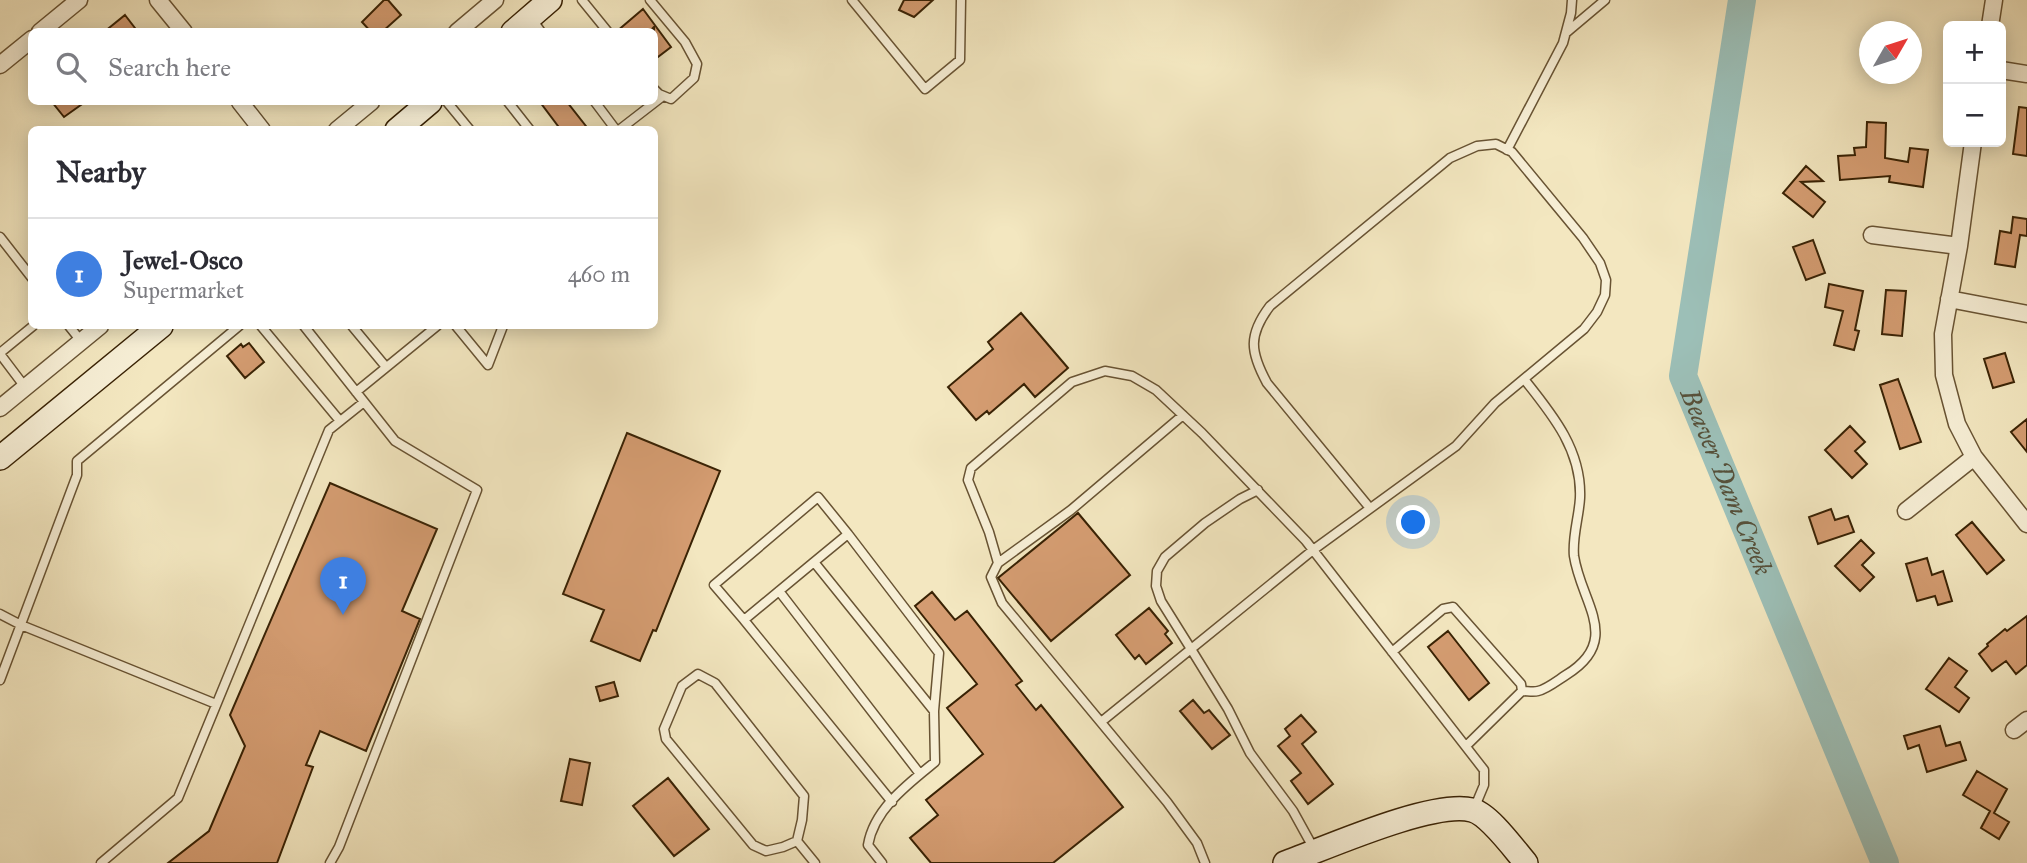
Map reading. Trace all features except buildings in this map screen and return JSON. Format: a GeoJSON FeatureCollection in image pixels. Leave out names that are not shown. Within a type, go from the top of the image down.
{"type":"FeatureCollection","features":[{"type":"Feature","properties":{"kind":"main road"},"geometry":{"type":"LineString","coordinates":[[528,27],[550,0]]}},
{"type":"Feature","properties":{"kind":"main road"},"geometry":{"type":"LineString","coordinates":[[402,126],[426,105]]}},
{"type":"Feature","properties":{"kind":"main road"},"geometry":{"type":"LineString","coordinates":[[0,458],[158,329]]}},
{"type":"Feature","properties":{"kind":"main road"},"geometry":{"type":"LineString","coordinates":[[1285,863],[1399,821],[1440,810],[1473,810],[1499,830],[1525,863]]}},
{"type":"Feature","properties":{"kind":"street"},"geometry":{"type":"LineString","coordinates":[[45,28],[79,0]]}},
{"type":"Feature","properties":{"kind":"street"},"geometry":{"type":"LineString","coordinates":[[159,0],[181,28]]}},
{"type":"Feature","properties":{"kind":"street"},"geometry":{"type":"LineString","coordinates":[[462,28],[495,0]]}},
{"type":"Feature","properties":{"kind":"street"},"geometry":{"type":"LineString","coordinates":[[1991,21],[1994,0]]}},
{"type":"Feature","properties":{"kind":"street"},"geometry":{"type":"LineString","coordinates":[[0,65],[28,42]]}},
{"type":"Feature","properties":{"kind":"street"},"geometry":{"type":"LineString","coordinates":[[2006,71],[2027,74]]}},
{"type":"Feature","properties":{"kind":"street"},"geometry":{"type":"LineString","coordinates":[[242,105],[259,126]]}},
{"type":"Feature","properties":{"kind":"street"},"geometry":{"type":"LineString","coordinates":[[342,126],[367,105]]}},
{"type":"Feature","properties":{"kind":"street"},"geometry":{"type":"LineString","coordinates":[[1972,147],[1959,246],[1943,334],[1944,375],[1957,424],[1973,457],[2027,524]]}},
{"type":"Feature","properties":{"kind":"street"},"geometry":{"type":"LineString","coordinates":[[1872,235],[1959,246]]}},
{"type":"Feature","properties":{"kind":"street"},"geometry":{"type":"LineString","coordinates":[[1949,299],[2027,314]]}},
{"type":"Feature","properties":{"kind":"street"},"geometry":{"type":"LineString","coordinates":[[0,408],[96,329]]}},
{"type":"Feature","properties":{"kind":"street"},"geometry":{"type":"LineString","coordinates":[[1906,511],[1973,457]]}},
{"type":"Feature","properties":{"kind":"lane"},"geometry":{"type":"LineString","coordinates":[[582,0],[605,28]]}},
{"type":"Feature","properties":{"kind":"lane"},"geometry":{"type":"LineString","coordinates":[[650,0],[685,42],[697,64],[695,78],[671,99],[658,93]]}},
{"type":"Feature","properties":{"kind":"lane"},"geometry":{"type":"LineString","coordinates":[[852,0],[925,89],[960,60],[961,0]]}},
{"type":"Feature","properties":{"kind":"lane"},"geometry":{"type":"LineString","coordinates":[[1507,150],[1563,43],[1572,0]]}},
{"type":"Feature","properties":{"kind":"lane"},"geometry":{"type":"LineString","coordinates":[[1567,32],[1605,0]]}},
{"type":"Feature","properties":{"kind":"lane"},"geometry":{"type":"LineString","coordinates":[[658,100],[663,96]]}},
{"type":"Feature","properties":{"kind":"lane"},"geometry":{"type":"LineString","coordinates":[[449,105],[467,126]]}},
{"type":"Feature","properties":{"kind":"lane"},"geometry":{"type":"LineString","coordinates":[[510,105],[527,126]]}},
{"type":"Feature","properties":{"kind":"lane"},"geometry":{"type":"LineString","coordinates":[[597,105],[615,126]]}},
{"type":"Feature","properties":{"kind":"lane"},"geometry":{"type":"LineString","coordinates":[[623,126],[651,105]]}},
{"type":"Feature","properties":{"kind":"lane"},"geometry":{"type":"LineString","coordinates":[[1101,722],[1313,550],[1456,446],[1495,403],[1584,329],[1597,312],[1605,295],[1606,280],[1600,263],[1583,238],[1512,152],[1496,144],[1477,146],[1450,158],[1270,306],[1260,319],[1253,339],[1256,363],[1267,383],[1369,508]]}},
{"type":"Feature","properties":{"kind":"lane"},"geometry":{"type":"LineString","coordinates":[[0,237],[28,273]]}},
{"type":"Feature","properties":{"kind":"lane"},"geometry":{"type":"LineString","coordinates":[[25,387],[0,354],[29,329]]}},
{"type":"Feature","properties":{"kind":"lane"},"geometry":{"type":"LineString","coordinates":[[71,329],[81,341]]}},
{"type":"Feature","properties":{"kind":"lane"},"geometry":{"type":"LineString","coordinates":[[0,680],[77,475],[77,461],[235,329]]}},
{"type":"Feature","properties":{"kind":"lane"},"geometry":{"type":"LineString","coordinates":[[263,329],[340,421]]}},
{"type":"Feature","properties":{"kind":"lane"},"geometry":{"type":"LineString","coordinates":[[306,329],[395,441],[477,490],[339,847],[330,863]]}},
{"type":"Feature","properties":{"kind":"lane"},"geometry":{"type":"LineString","coordinates":[[354,329],[386,367]]}},
{"type":"Feature","properties":{"kind":"lane"},"geometry":{"type":"LineString","coordinates":[[356,392],[430,329]]}},
{"type":"Feature","properties":{"kind":"lane"},"geometry":{"type":"LineString","coordinates":[[458,329],[488,365],[502,329]]}},
{"type":"Feature","properties":{"kind":"lane"},"geometry":{"type":"LineString","coordinates":[[998,563],[968,480],[971,468],[1072,382],[1105,371],[1132,376],[1156,390],[1183,415],[1313,550],[1485,770],[1484,785],[1473,810]]}},
{"type":"Feature","properties":{"kind":"lane"},"geometry":{"type":"LineString","coordinates":[[1466,746],[1522,691],[1538,691],[1576,668],[1587,658],[1594,642],[1596,627],[1592,608],[1576,571],[1573,551],[1580,497],[1573,454],[1563,432],[1524,379]]}},
{"type":"Feature","properties":{"kind":"lane"},"geometry":{"type":"LineString","coordinates":[[101,863],[178,798],[329,430],[364,402]]}},
{"type":"Feature","properties":{"kind":"lane"},"geometry":{"type":"LineString","coordinates":[[1183,415],[1071,510],[998,563],[991,577],[1002,603],[1167,802],[1197,843],[1205,863]]}},
{"type":"Feature","properties":{"kind":"lane"},"geometry":{"type":"LineString","coordinates":[[1258,490],[1205,523],[1165,557],[1157,571],[1156,586],[1161,601],[1228,709],[1250,753],[1293,811],[1316,852]]}},
{"type":"Feature","properties":{"kind":"lane"},"geometry":{"type":"LineString","coordinates":[[882,863],[868,845],[878,820],[892,802],[899,792],[935,762],[933,711],[939,653],[818,497],[713,584],[892,802]]}},
{"type":"Feature","properties":{"kind":"lane"},"geometry":{"type":"LineString","coordinates":[[744,620],[848,534]]}},
{"type":"Feature","properties":{"kind":"lane"},"geometry":{"type":"LineString","coordinates":[[814,562],[933,711]]}},
{"type":"Feature","properties":{"kind":"lane"},"geometry":{"type":"LineString","coordinates":[[779,592],[920,774]]}},
{"type":"Feature","properties":{"kind":"lane"},"geometry":{"type":"LineString","coordinates":[[1392,652],[1443,609],[1453,607],[1521,684],[1522,691]]}},
{"type":"Feature","properties":{"kind":"lane"},"geometry":{"type":"LineString","coordinates":[[0,614],[20,625],[216,704]]}},
{"type":"Feature","properties":{"kind":"lane"},"geometry":{"type":"LineString","coordinates":[[698,674],[715,683],[804,796],[797,841],[766,851],[753,845],[666,739],[664,729],[682,686],[698,674]]}},
{"type":"Feature","properties":{"kind":"lane"},"geometry":{"type":"LineString","coordinates":[[797,841],[814,863]]}},
{"type":"Feature","properties":{"kind":"waterway","name":"Beaver Dam Creek"},"geometry":{"type":"LineString","coordinates":[[1742,0],[1683,376],[1885,863]]}},
{"type":"Feature","properties":{"kind":"place","name":"Jewel-Osco"},"geometry":{"type":"Point","coordinates":[343,615]}}]}
